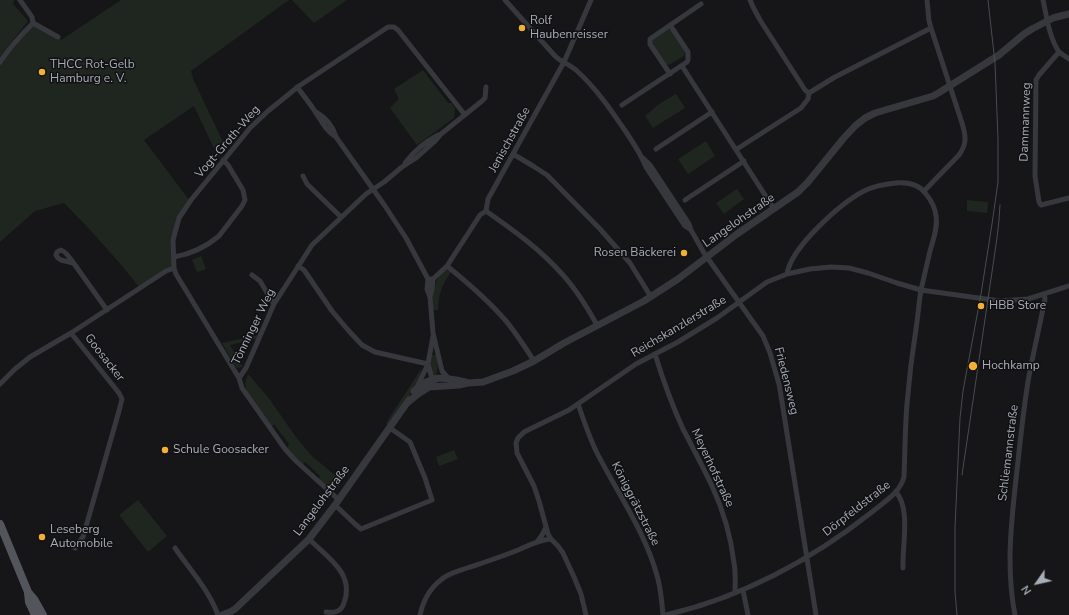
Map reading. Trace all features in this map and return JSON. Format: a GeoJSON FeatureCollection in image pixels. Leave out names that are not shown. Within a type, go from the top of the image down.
{"type":"FeatureCollection","features":[{"type":"Feature","properties":{"kind":"main road"},"geometry":{"type":"LineString","coordinates":[[0,524],[28,592],[29,602],[35,615]]}},
{"type":"Feature","properties":{"kind":"main road"},"geometry":{"type":"LineString","coordinates":[[28,592],[34,599],[43,615]]}},
{"type":"Feature","properties":{"kind":"street"},"geometry":{"type":"LineString","coordinates":[[20,0],[32,17],[33,23]]}},
{"type":"Feature","properties":{"kind":"street","name":"Friedensweg"},"geometry":{"type":"LineString","coordinates":[[505,0],[555,56],[569,64],[577,71],[602,98],[642,158],[650,165],[689,224],[707,257],[763,336],[776,373],[782,402],[816,615]]}},
{"type":"Feature","properties":{"kind":"street","name":"Jenischstraße"},"geometry":{"type":"LineString","coordinates":[[430,279],[447,266],[480,215],[486,210],[488,199],[564,62],[591,0]]}},
{"type":"Feature","properties":{"kind":"street"},"geometry":{"type":"LineString","coordinates":[[750,0],[752,7],[760,20],[805,90],[809,93]]}},
{"type":"Feature","properties":{"kind":"street"},"geometry":{"type":"LineString","coordinates":[[787,274],[790,262],[812,234],[830,216],[854,197],[878,186],[896,183],[909,183],[924,191],[959,155],[964,147],[964,128],[931,28],[927,0]]}},
{"type":"Feature","properties":{"kind":"street"},"geometry":{"type":"LineString","coordinates":[[1043,0],[1047,21],[1055,46],[1059,52],[1069,59]]}},
{"type":"Feature","properties":{"kind":"street"},"geometry":{"type":"LineString","coordinates":[[670,74],[649,41],[652,37],[701,4]]}},
{"type":"Feature","properties":{"kind":"street","name":"Langelohstraße"},"geometry":{"type":"LineString","coordinates":[[407,402],[429,387],[483,382],[519,369],[597,325],[652,297],[804,188],[855,126],[865,118],[875,113],[937,94],[1003,52],[1024,34],[1057,16],[1069,14]]}},
{"type":"Feature","properties":{"kind":"street"},"geometry":{"type":"LineString","coordinates":[[33,23],[58,37]]}},
{"type":"Feature","properties":{"kind":"street"},"geometry":{"type":"LineString","coordinates":[[0,62],[21,34],[33,23]]}},
{"type":"Feature","properties":{"kind":"street"},"geometry":{"type":"LineString","coordinates":[[622,105],[682,66],[688,60],[688,52],[670,25]]}},
{"type":"Feature","properties":{"kind":"street","name":"Vogt-Groth-Weg"},"geometry":{"type":"LineString","coordinates":[[239,378],[176,274],[174,268],[173,240],[179,218],[191,200],[236,144],[260,118],[298,87],[391,26],[398,30],[465,115]]}},
{"type":"Feature","properties":{"kind":"street"},"geometry":{"type":"LineString","coordinates":[[737,149],[796,112],[805,104],[809,93],[835,77],[931,28]]}},
{"type":"Feature","properties":{"kind":"street","name":"Dammannweg"},"geometry":{"type":"LineString","coordinates":[[1059,52],[1036,80],[1035,176],[1039,202],[1041,205],[1069,198]]}},
{"type":"Feature","properties":{"kind":"street"},"geometry":{"type":"LineString","coordinates":[[682,66],[737,149],[774,209]]}},
{"type":"Feature","properties":{"kind":"street"},"geometry":{"type":"LineString","coordinates":[[298,87],[316,112],[329,122],[336,137],[400,229],[430,279],[427,289],[430,297],[433,333],[441,368],[448,378]]}},
{"type":"Feature","properties":{"kind":"street","name":"Tönninger Weg"},"geometry":{"type":"LineString","coordinates":[[390,428],[410,442],[432,500],[361,528],[354,524],[337,502],[289,453],[247,396],[242,388],[239,378],[246,368],[274,304],[312,245],[366,194],[416,158],[441,134],[482,101],[486,87]]}},
{"type":"Feature","properties":{"kind":"street"},"geometry":{"type":"LineString","coordinates":[[656,149],[712,112]]}},
{"type":"Feature","properties":{"kind":"street"},"geometry":{"type":"LineString","coordinates":[[513,154],[548,175],[600,229],[630,263],[652,297]]}},
{"type":"Feature","properties":{"kind":"street"},"geometry":{"type":"LineString","coordinates":[[174,257],[190,254],[215,240],[244,203],[245,196],[243,190],[228,165],[223,160]]}},
{"type":"Feature","properties":{"kind":"street"},"geometry":{"type":"LineString","coordinates":[[684,200],[744,161]]}},
{"type":"Feature","properties":{"kind":"street"},"geometry":{"type":"LineString","coordinates":[[303,176],[307,184],[341,217]]}},
{"type":"Feature","properties":{"kind":"street","name":"Dörpfeldstraße"},"geometry":{"type":"LineString","coordinates":[[664,615],[713,602],[778,574],[808,558],[866,517],[900,488],[904,477],[907,404],[921,290],[936,223],[936,216],[932,204],[924,191]]}},
{"type":"Feature","properties":{"kind":"street"},"geometry":{"type":"LineString","coordinates":[[486,210],[527,241],[562,274],[576,291],[597,325]]}},
{"type":"Feature","properties":{"kind":"street"},"geometry":{"type":"LineString","coordinates":[[73,262],[107,310]]}},
{"type":"Feature","properties":{"kind":"street"},"geometry":{"type":"LineString","coordinates":[[298,266],[304,270],[332,310],[362,345],[375,352],[428,364]]}},
{"type":"Feature","properties":{"kind":"street"},"geometry":{"type":"LineString","coordinates":[[447,266],[468,282],[507,322],[534,361]]}},
{"type":"Feature","properties":{"kind":"street","name":"Reichskanzlerstraße"},"geometry":{"type":"LineString","coordinates":[[586,615],[568,562],[558,546],[551,539],[534,486],[517,453],[516,443],[518,438],[524,432],[550,420],[578,404],[629,368],[694,332],[740,302],[767,282],[787,274],[810,269],[831,267],[849,268],[868,272],[896,283],[921,290],[1000,301],[1028,299],[1069,286]]}},
{"type":"Feature","properties":{"kind":"street"},"geometry":{"type":"LineString","coordinates":[[71,332],[166,271],[174,268]]}},
{"type":"Feature","properties":{"kind":"street"},"geometry":{"type":"LineString","coordinates":[[252,275],[260,281],[274,304]]}},
{"type":"Feature","properties":{"kind":"street","name":"Schliemannstraße"},"geometry":{"type":"LineString","coordinates":[[1015,615],[1010,583],[1010,538],[1025,404],[1029,376],[1045,299],[1044,294]]}},
{"type":"Feature","properties":{"kind":"street","name":"Goosacker"},"geometry":{"type":"LineString","coordinates":[[1,381],[30,357],[71,332],[119,393],[122,400],[119,411],[83,537],[75,548]]}},
{"type":"Feature","properties":{"kind":"street"},"geometry":{"type":"LineString","coordinates":[[415,390],[428,364],[433,333]]}},
{"type":"Feature","properties":{"kind":"street","name":"Meyerhofstraße"},"geometry":{"type":"LineString","coordinates":[[655,354],[670,398],[721,508],[728,530],[734,559],[735,593]]}},
{"type":"Feature","properties":{"kind":"street"},"geometry":{"type":"LineString","coordinates":[[428,364],[430,373],[441,385]]}},
{"type":"Feature","properties":{"kind":"street"},"geometry":{"type":"LineString","coordinates":[[429,387],[441,368]]}},
{"type":"Feature","properties":{"kind":"street","name":"Langelohstraße"},"geometry":{"type":"LineString","coordinates":[[222,615],[235,609],[309,539],[390,428],[415,390],[423,384],[435,379],[448,378],[468,383]]}},
{"type":"Feature","properties":{"kind":"street","name":"Königgrätzstraße"},"geometry":{"type":"LineString","coordinates":[[578,404],[596,452],[624,502],[650,556],[658,581],[664,615]]}},
{"type":"Feature","properties":{"kind":"street"},"geometry":{"type":"LineString","coordinates":[[896,492],[902,501],[904,510],[905,532],[903,568]]}},
{"type":"Feature","properties":{"kind":"street"},"geometry":{"type":"LineString","coordinates":[[537,542],[546,527]]}},
{"type":"Feature","properties":{"kind":"street"},"geometry":{"type":"LineString","coordinates":[[309,539],[339,568],[345,582],[345,597],[341,608],[337,612],[326,612]]}},
{"type":"Feature","properties":{"kind":"street"},"geometry":{"type":"LineString","coordinates":[[420,615],[424,602],[429,593],[434,585],[443,578],[537,542],[551,539]]}},
{"type":"Feature","properties":{"kind":"street"},"geometry":{"type":"LineString","coordinates":[[175,548],[205,590],[218,615]]}},
{"type":"Feature","properties":{"kind":"street"},"geometry":{"type":"LineString","coordinates":[[742,590],[748,615]]}},
{"type":"Feature","properties":{"kind":"shaded area"},"geometry":{"type":"Polygon","coordinates":[[[0,0],[14,0],[13,4],[28,21],[0,57],[0,0]]]}},
{"type":"Feature","properties":{"kind":"shaded area"},"geometry":{"type":"Polygon","coordinates":[[[121,0],[289,0],[191,71],[194,81],[226,148],[218,157],[194,106],[144,140],[190,201],[179,219],[174,234],[174,268],[140,288],[103,244],[64,203],[35,211],[0,242],[0,63],[33,23],[61,40],[121,0]]]}},
{"type":"Feature","properties":{"kind":"shaded area"},"geometry":{"type":"Polygon","coordinates":[[[292,0],[347,0],[314,23],[292,0]]]}},
{"type":"Feature","properties":{"kind":"shaded area"},"geometry":{"type":"Polygon","coordinates":[[[668,29],[671,30],[685,52],[684,56],[669,65],[665,64],[652,43],[652,40],[668,29]]]}},
{"type":"Feature","properties":{"kind":"shaded area"},"geometry":{"type":"Polygon","coordinates":[[[423,70],[448,103],[451,103],[455,108],[454,118],[417,145],[390,108],[399,99],[394,89],[423,70]]]}},
{"type":"Feature","properties":{"kind":"shaded area"},"geometry":{"type":"Polygon","coordinates":[[[676,94],[685,108],[653,128],[645,116],[659,104],[676,94]]]}},
{"type":"Feature","properties":{"kind":"shaded area"},"geometry":{"type":"Polygon","coordinates":[[[706,141],[715,156],[688,174],[678,159],[706,141]]]}},
{"type":"Feature","properties":{"kind":"shaded area"},"geometry":{"type":"Polygon","coordinates":[[[737,189],[744,199],[724,214],[716,203],[737,189]]]}},
{"type":"Feature","properties":{"kind":"shaded area"},"geometry":{"type":"Polygon","coordinates":[[[967,200],[988,202],[987,213],[967,211],[967,200]]]}},
{"type":"Feature","properties":{"kind":"shaded area"},"geometry":{"type":"Polygon","coordinates":[[[201,256],[206,269],[197,272],[192,260],[201,256]]]}},
{"type":"Feature","properties":{"kind":"shaded area"},"geometry":{"type":"Polygon","coordinates":[[[448,270],[451,272],[441,290],[438,310],[433,310],[432,297],[435,285],[441,274],[448,270]]]}},
{"type":"Feature","properties":{"kind":"shaded area"},"geometry":{"type":"Polygon","coordinates":[[[258,335],[256,339],[230,345],[243,367],[237,368],[222,343],[258,335]]]}},
{"type":"Feature","properties":{"kind":"shaded area"},"geometry":{"type":"Polygon","coordinates":[[[432,355],[436,355],[438,367],[435,377],[430,367],[432,355]]]}},
{"type":"Feature","properties":{"kind":"shaded area"},"geometry":{"type":"Polygon","coordinates":[[[421,369],[418,382],[388,426],[386,423],[421,369]]]}},
{"type":"Feature","properties":{"kind":"shaded area"},"geometry":{"type":"Polygon","coordinates":[[[248,374],[268,397],[296,437],[312,456],[342,481],[336,490],[331,486],[328,488],[318,480],[320,476],[305,462],[303,465],[287,448],[289,444],[274,424],[272,427],[247,392],[245,383],[248,374]]]}},
{"type":"Feature","properties":{"kind":"shaded area"},"geometry":{"type":"Polygon","coordinates":[[[454,450],[458,459],[439,466],[436,457],[454,450]]]}},
{"type":"Feature","properties":{"kind":"shaded area"},"geometry":{"type":"Polygon","coordinates":[[[138,500],[167,536],[148,552],[119,515],[138,500]]]}},
{"type":"Feature","properties":{"kind":"tram line"},"geometry":{"type":"LineString","coordinates":[[957,615],[955,592],[955,527],[960,418],[963,391],[981,294],[998,182],[995,63],[988,0]]}},
{"type":"Feature","properties":{"kind":"tram line"},"geometry":{"type":"LineString","coordinates":[[962,475],[997,238],[1000,205]]}},
{"type":"Feature","properties":{"kind":"place","name":"Rolf Haubenreisser"},"geometry":{"type":"Point","coordinates":[522,28]}},
{"type":"Feature","properties":{"kind":"place","name":"THCC Rot-Gelb Hamburg e. V."},"geometry":{"type":"Point","coordinates":[42,72]}},
{"type":"Feature","properties":{"kind":"place","name":"Rosen Bäckerei"},"geometry":{"type":"Point","coordinates":[684,253]}},
{"type":"Feature","properties":{"kind":"place","name":"HBB Store"},"geometry":{"type":"Point","coordinates":[981,306]}},
{"type":"Feature","properties":{"kind":"place","name":"Hochkamp"},"geometry":{"type":"Point","coordinates":[973,366]}},
{"type":"Feature","properties":{"kind":"place","name":"Schule Goosacker"},"geometry":{"type":"Point","coordinates":[165,450]}},
{"type":"Feature","properties":{"kind":"place","name":"Leseberg Automobile"},"geometry":{"type":"Point","coordinates":[42,537]}}]}
